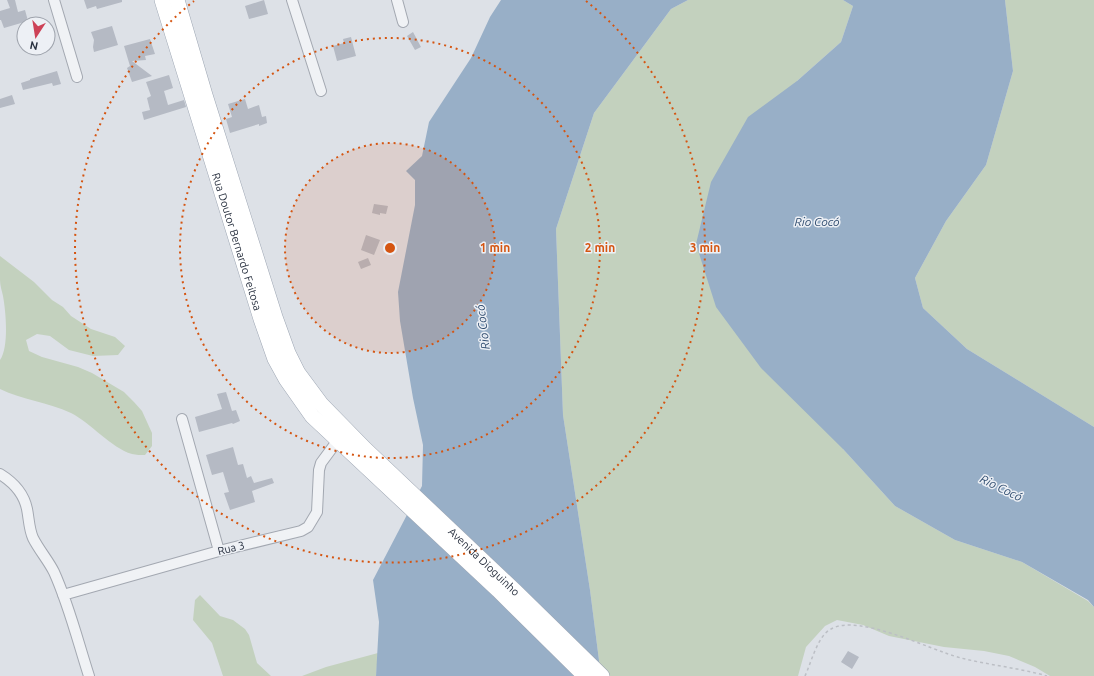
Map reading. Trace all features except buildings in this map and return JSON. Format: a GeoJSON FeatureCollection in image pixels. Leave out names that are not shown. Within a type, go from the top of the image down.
{"type":"FeatureCollection","features":[{"type":"Feature","properties":{"kind":"main road","name":"Rua Doutor Bernardo Feitosa"},"geometry":{"type":"LineString","coordinates":[[162,0],[275,359],[286,379],[312,416],[338,440],[361,453]]}},
{"type":"Feature","properties":{"kind":"main road","name":"Rua Doutor Bernardo Feitosa"},"geometry":{"type":"LineString","coordinates":[[177,0],[207,103],[288,353],[298,373],[313,394],[361,453]]}},
{"type":"Feature","properties":{"kind":"main road","name":"Avenida Dioguinho"},"geometry":{"type":"LineString","coordinates":[[361,453],[585,676]]}},
{"type":"Feature","properties":{"kind":"main road","name":"Avenida Dioguinho"},"geometry":{"type":"LineString","coordinates":[[361,453],[515,591],[602,676]]}},
{"type":"Feature","properties":{"kind":"street"},"geometry":{"type":"LineString","coordinates":[[54,0],[77,77]]}},
{"type":"Feature","properties":{"kind":"street"},"geometry":{"type":"LineString","coordinates":[[292,0],[321,91]]}},
{"type":"Feature","properties":{"kind":"street"},"geometry":{"type":"LineString","coordinates":[[397,0],[403,22]]}},
{"type":"Feature","properties":{"kind":"street"},"geometry":{"type":"LineString","coordinates":[[182,419],[219,551]]}},
{"type":"Feature","properties":{"kind":"street","name":"Rua 3"},"geometry":{"type":"LineString","coordinates":[[63,595],[219,551],[301,531],[308,527],[317,512],[319,470],[321,463],[338,440]]}},
{"type":"Feature","properties":{"kind":"street"},"geometry":{"type":"LineString","coordinates":[[0,474],[13,483],[23,497],[27,508],[33,539],[53,571],[63,595],[89,676]]}},
{"type":"Feature","properties":{"kind":"path"},"geometry":{"type":"LineString","coordinates":[[805,676],[822,636],[829,630],[846,624],[884,631],[959,658],[1047,676]]}},
{"type":"Feature","properties":{"kind":"green space"},"geometry":{"type":"Polygon","coordinates":[[[688,0],[843,0],[853,6],[841,42],[797,81],[843,449],[895,506],[955,540],[1022,562],[1088,601],[1094,607],[1094,676],[1050,676],[1035,667],[1009,656],[984,651],[944,647],[889,636],[863,625],[837,620],[825,626],[806,647],[798,676],[601,676],[590,590],[563,415],[556,229],[594,113],[671,9],[688,0]]]}},
{"type":"Feature","properties":{"kind":"green space"},"geometry":{"type":"Polygon","coordinates":[[[1005,0],[1094,0],[1094,427],[967,349],[923,308],[915,278],[946,221],[986,165],[1013,71],[1005,0]]]}},
{"type":"Feature","properties":{"kind":"green space"},"geometry":{"type":"Polygon","coordinates":[[[0,256],[34,282],[52,300],[63,307],[71,316],[91,329],[115,337],[125,346],[118,355],[93,356],[69,350],[50,336],[37,334],[26,340],[29,351],[42,357],[78,367],[92,373],[124,392],[142,411],[152,433],[152,446],[145,455],[124,451],[79,417],[71,413],[53,406],[8,393],[0,389],[0,360],[5,347],[6,320],[0,282],[0,256]]]}},
{"type":"Feature","properties":{"kind":"green space"},"geometry":{"type":"Polygon","coordinates":[[[200,595],[220,616],[233,620],[245,629],[249,635],[257,663],[271,676],[223,676],[212,643],[193,620],[195,600],[200,595]]]}},
{"type":"Feature","properties":{"kind":"green space"},"geometry":{"type":"Polygon","coordinates":[[[378,653],[376,676],[302,676],[326,667],[378,653]]]}},
{"type":"Feature","properties":{"kind":"water","name":"Rio Cocó"},"geometry":{"type":"Polygon","coordinates":[[[501,0],[688,0],[671,9],[594,113],[556,229],[563,415],[590,590],[601,676],[376,676],[379,622],[373,580],[422,486],[423,445],[413,398],[400,321],[398,292],[415,205],[415,180],[406,171],[422,156],[429,122],[471,58],[490,17],[501,0]]]}},
{"type":"Feature","properties":{"kind":"water","name":"Rio Cocó"},"geometry":{"type":"Polygon","coordinates":[[[843,0],[1005,0],[1013,71],[986,165],[946,221],[915,278],[923,308],[967,349],[1094,427],[1094,607],[1088,600],[1022,562],[955,540],[895,506],[843,449],[761,368],[716,307],[696,244],[711,182],[748,117],[797,81],[841,42],[853,6],[843,0]]]}}]}
